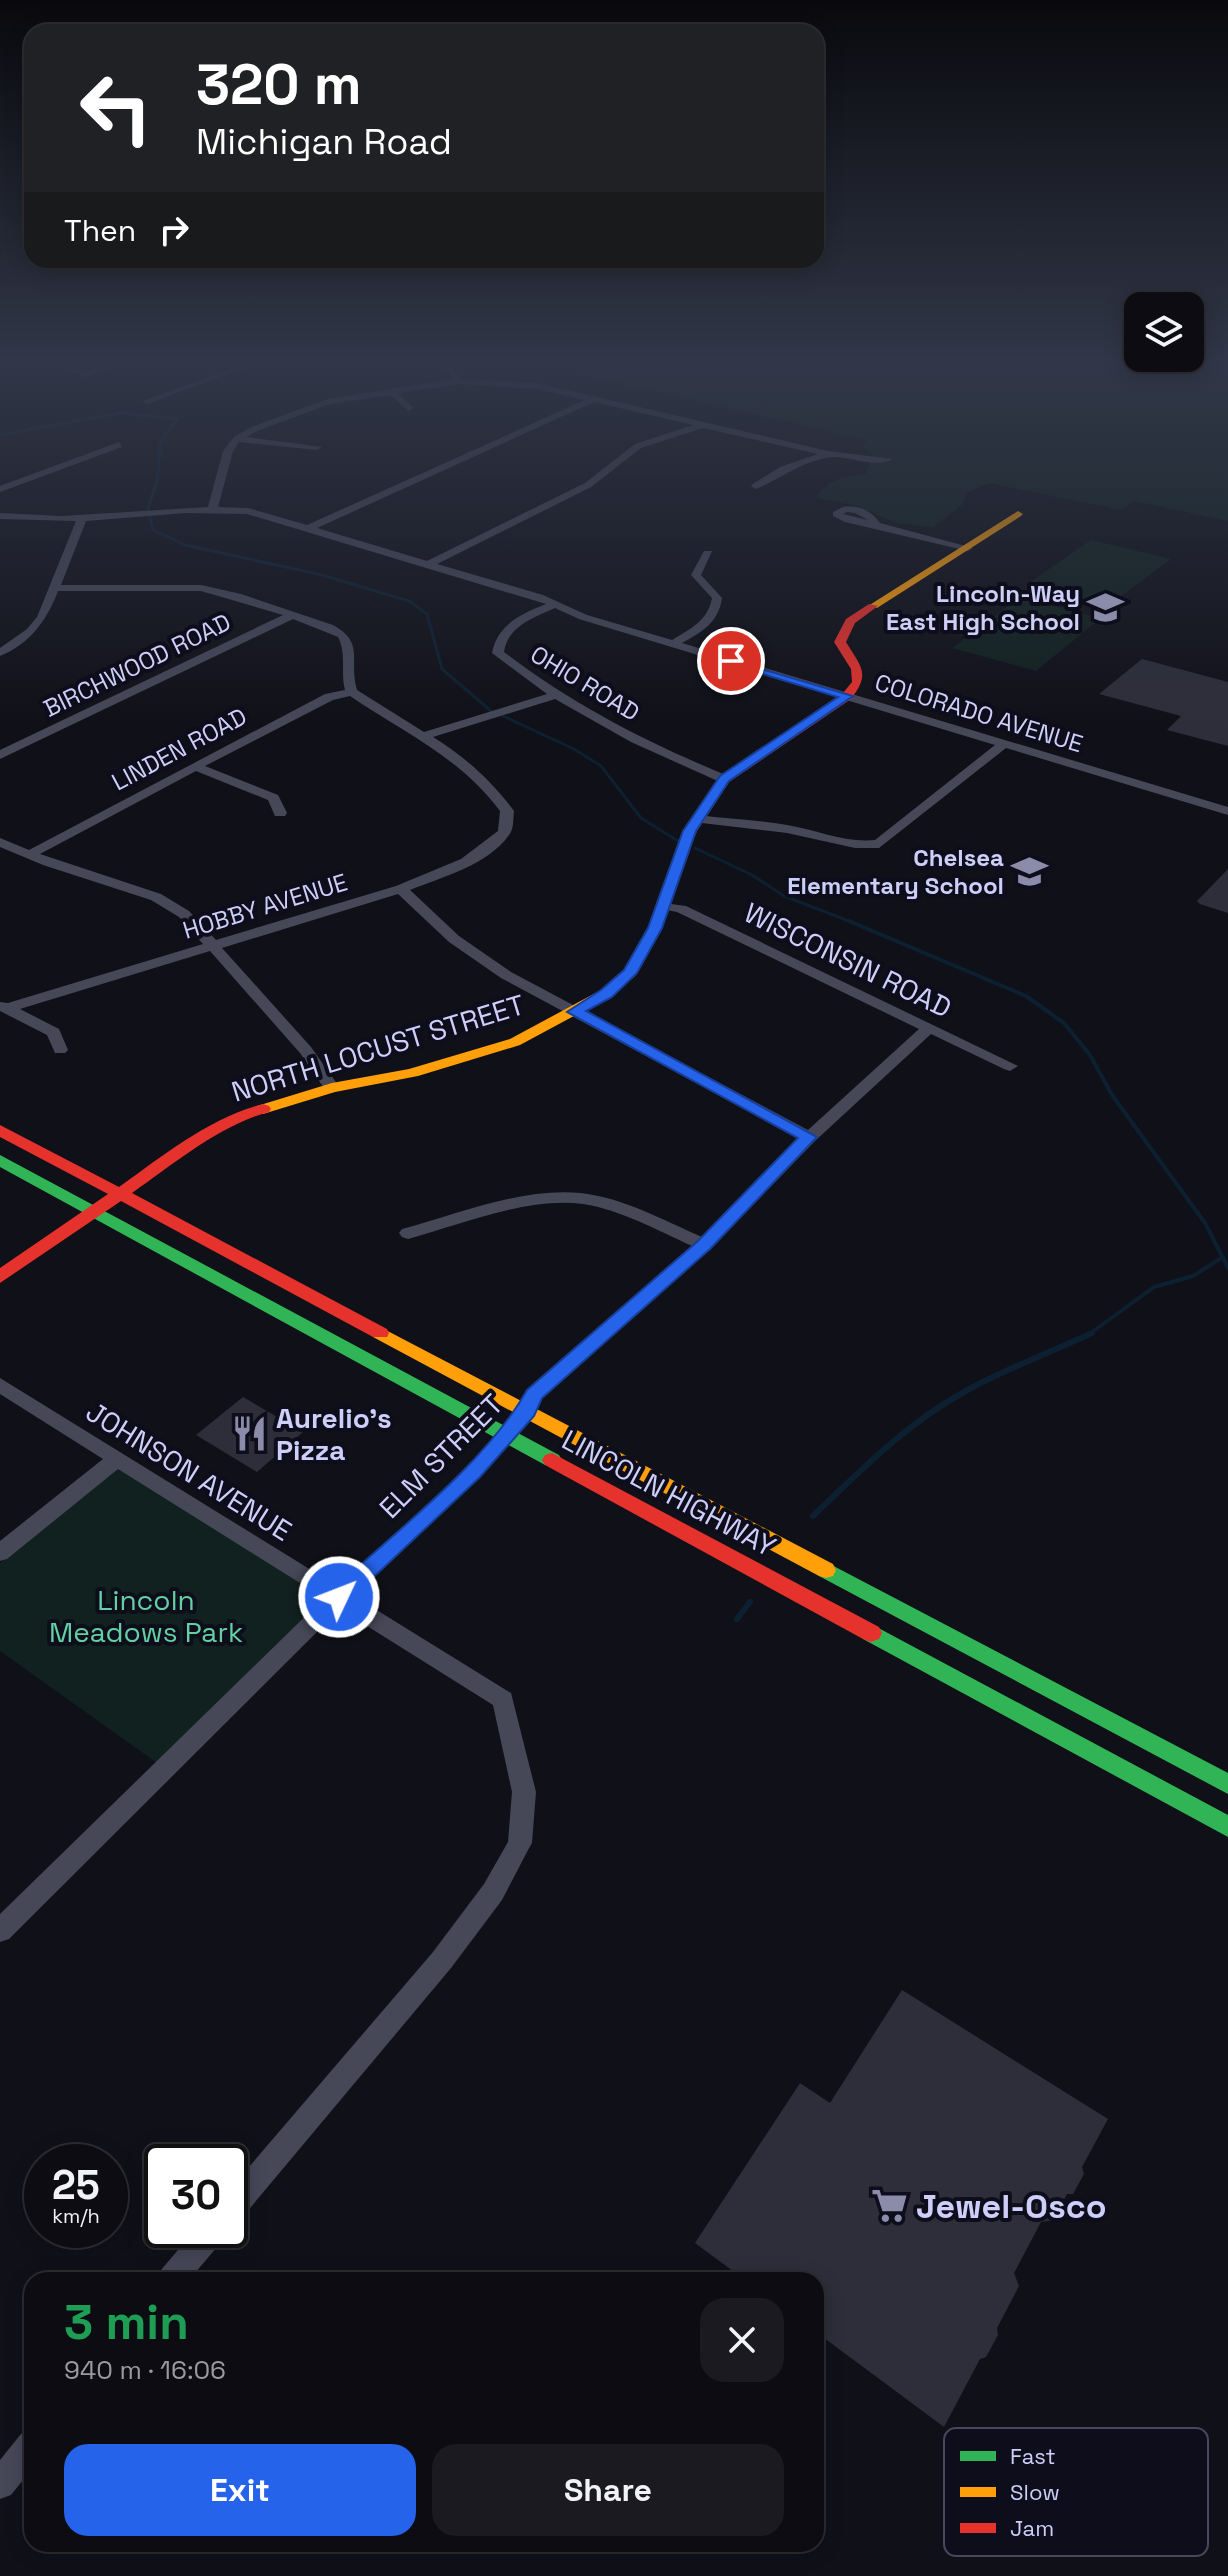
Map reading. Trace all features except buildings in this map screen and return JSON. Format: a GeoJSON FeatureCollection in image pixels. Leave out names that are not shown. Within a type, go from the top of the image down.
{"type":"FeatureCollection","features":[{"type":"Feature","properties":{"kind":"main road"},"geometry":{"type":"LineString","coordinates":[[847,696],[858,682],[857,669],[840,642],[850,621],[1018,514]]}},
{"type":"Feature","properties":{"kind":"main road","name":"NORTH LOCUST STREET"},"geometry":{"type":"LineString","coordinates":[[0,1277],[222,1125],[267,1105],[332,1088],[412,1073],[529,1036],[606,993],[630,973],[655,928],[690,831],[724,779],[847,696]]}},
{"type":"Feature","properties":{"kind":"main road","name":"LINCOLN HIGHWAY"},"geometry":{"type":"LineString","coordinates":[[0,1130],[1228,1784]]}},
{"type":"Feature","properties":{"kind":"main road","name":"LINCOLN HIGHWAY"},"geometry":{"type":"LineString","coordinates":[[0,1160],[1228,1827]]}},
{"type":"Feature","properties":{"kind":"street"},"geometry":{"type":"LineString","coordinates":[[213,508],[220,483]]}},
{"type":"Feature","properties":{"kind":"street"},"geometry":{"type":"LineString","coordinates":[[309,528],[408,483]]}},
{"type":"Feature","properties":{"kind":"street"},"geometry":{"type":"LineString","coordinates":[[428,564],[591,483]]}},
{"type":"Feature","properties":{"kind":"street"},"geometry":{"type":"LineString","coordinates":[[756,486],[760,483]]}},
{"type":"Feature","properties":{"kind":"street","name":"COLORADO AVENUE"},"geometry":{"type":"LineString","coordinates":[[0,516],[83,517],[213,508],[248,511],[539,597],[553,605],[673,644],[1228,811]]}},
{"type":"Feature","properties":{"kind":"street"},"geometry":{"type":"LineString","coordinates":[[0,653],[31,631],[42,618],[83,517]]}},
{"type":"Feature","properties":{"kind":"street"},"geometry":{"type":"LineString","coordinates":[[876,525],[968,548]]}},
{"type":"Feature","properties":{"kind":"street"},"geometry":{"type":"LineString","coordinates":[[673,644],[709,621],[716,610],[717,598],[696,575],[708,553]]}},
{"type":"Feature","properties":{"kind":"street"},"geometry":{"type":"LineString","coordinates":[[52,588],[201,588],[237,596],[329,627],[343,635],[349,647],[348,679],[352,692],[425,736],[556,695]]}},
{"type":"Feature","properties":{"kind":"street","name":"OHIO ROAD"},"geometry":{"type":"LineString","coordinates":[[553,605],[507,629],[498,640],[498,653],[556,695],[666,756],[724,779]]}},
{"type":"Feature","properties":{"kind":"street","name":"BIRCHWOOD ROAD"},"geometry":{"type":"LineString","coordinates":[[0,755],[292,615]]}},
{"type":"Feature","properties":{"kind":"street","name":"LINDEN ROAD"},"geometry":{"type":"LineString","coordinates":[[31,854],[329,697],[352,692]]}},
{"type":"Feature","properties":{"kind":"street","name":"HOBBY AVENUE"},"geometry":{"type":"LineString","coordinates":[[4,1006],[401,889],[466,862],[505,832],[507,811],[493,789],[425,736]]}},
{"type":"Feature","properties":{"kind":"street"},"geometry":{"type":"LineString","coordinates":[[698,819],[789,829],[860,847],[879,844],[1003,744]]}},
{"type":"Feature","properties":{"kind":"street"},"geometry":{"type":"LineString","coordinates":[[194,766],[273,798],[280,813]]}},
{"type":"Feature","properties":{"kind":"street"},"geometry":{"type":"LineString","coordinates":[[0,842],[60,866],[140,889],[162,898],[184,914],[306,1050],[332,1088]]}},
{"type":"Feature","properties":{"kind":"street"},"geometry":{"type":"LineString","coordinates":[[401,889],[469,950],[506,975],[809,1137]]}},
{"type":"Feature","properties":{"kind":"street","name":"WISCONSIN ROAD"},"geometry":{"type":"LineString","coordinates":[[661,905],[681,909],[1010,1066]]}},
{"type":"Feature","properties":{"kind":"street"},"geometry":{"type":"LineString","coordinates":[[4,1006],[54,1032],[60,1050]]}},
{"type":"Feature","properties":{"kind":"street","name":"ELM STREET"},"geometry":{"type":"LineString","coordinates":[[0,1931],[339,1597],[473,1472],[527,1411],[534,1395],[704,1245],[809,1137],[928,1029]]}},
{"type":"Feature","properties":{"kind":"street"},"geometry":{"type":"LineString","coordinates":[[408,1233],[524,1203],[580,1198],[631,1212],[704,1245]]}},
{"type":"Feature","properties":{"kind":"street","name":"JOHNSON AVENUE"},"geometry":{"type":"LineString","coordinates":[[0,1385],[503,1700],[524,1792],[520,1843],[493,1892],[442,1960],[248,2189]]}},
{"type":"Feature","properties":{"kind":"street"},"geometry":{"type":"LineString","coordinates":[[0,1553],[117,1459]]}},
{"type":"Feature","properties":{"kind":"street"},"geometry":{"type":"LineString","coordinates":[[178,2272],[198,2248]]}},
{"type":"Feature","properties":{"kind":"street"},"geometry":{"type":"LineString","coordinates":[[4,2470],[24,2452]]}},
{"type":"Feature","properties":{"kind":"green space"},"geometry":{"type":"Polygon","coordinates":[[[831,483],[989,483],[966,493],[962,505],[933,527],[896,523],[857,506],[816,498],[831,483]]]}},
{"type":"Feature","properties":{"kind":"green space"},"geometry":{"type":"Polygon","coordinates":[[[990,483],[1228,483],[1228,521],[1134,501],[1120,510],[990,483]]]}},
{"type":"Feature","properties":{"kind":"green space"},"geometry":{"type":"Polygon","coordinates":[[[1091,540],[1171,559],[1108,606],[1026,585],[1091,540]]]}},
{"type":"Feature","properties":{"kind":"green space"},"geometry":{"type":"Polygon","coordinates":[[[1020,597],[1101,618],[1036,671],[952,648],[1020,597]]]}},
{"type":"Feature","properties":{"kind":"green space","name":"Lincoln Meadows Park"},"geometry":{"type":"Polygon","coordinates":[[[120,1467],[331,1599],[157,1763],[0,1651],[0,1563],[120,1467]]]}},
{"type":"Feature","properties":{"kind":"waterway"},"geometry":{"type":"LineString","coordinates":[[156,483],[148,509],[153,530],[185,545],[322,575],[409,601],[427,614],[442,669],[491,711]]}},
{"type":"Feature","properties":{"kind":"waterway"},"geometry":{"type":"LineString","coordinates":[[503,716],[574,749],[601,766],[641,818],[678,841]]}},
{"type":"Feature","properties":{"kind":"waterway"},"geometry":{"type":"LineString","coordinates":[[695,848],[752,875],[784,896],[851,922]]}},
{"type":"Feature","properties":{"kind":"waterway"},"geometry":{"type":"LineString","coordinates":[[851,922],[1026,996],[1064,1023],[1090,1055],[1112,1095],[1205,1223],[1223,1257]]}},
{"type":"Feature","properties":{"kind":"waterway"},"geometry":{"type":"LineString","coordinates":[[1089,1334],[1154,1287],[1193,1276],[1223,1257]]}},
{"type":"Feature","properties":{"kind":"waterway"},"geometry":{"type":"LineString","coordinates":[[1223,1257],[1228,1268]]}},
{"type":"Feature","properties":{"kind":"waterway"},"geometry":{"type":"LineString","coordinates":[[813,1516],[884,1449],[943,1405],[995,1376],[1089,1334]]}},
{"type":"Feature","properties":{"kind":"waterway"},"geometry":{"type":"LineString","coordinates":[[737,1619],[750,1602]]}},
{"type":"Feature","properties":{"kind":"traffic: fast"},"geometry":{"type":"LineString","coordinates":[[0,1160],[552,1460]]}},
{"type":"Feature","properties":{"kind":"traffic: fast"},"geometry":{"type":"LineString","coordinates":[[826,1570],[1228,1784]]}},
{"type":"Feature","properties":{"kind":"traffic: fast"},"geometry":{"type":"LineString","coordinates":[[871,1633],[1228,1827]]}},
{"type":"Feature","properties":{"kind":"traffic: slow"},"geometry":{"type":"LineString","coordinates":[[873,606],[1018,514]]}},
{"type":"Feature","properties":{"kind":"traffic: slow"},"geometry":{"type":"LineString","coordinates":[[263,1109],[332,1088],[412,1073],[515,1042],[606,993],[630,973],[655,928],[684,847]]}},
{"type":"Feature","properties":{"kind":"traffic: slow"},"geometry":{"type":"LineString","coordinates":[[380,1333],[826,1570]]}},
{"type":"Feature","properties":{"kind":"traffic: jam"},"geometry":{"type":"LineString","coordinates":[[684,847],[690,831],[724,779],[847,696],[858,682],[857,669],[840,642],[850,621],[873,606]]}},
{"type":"Feature","properties":{"kind":"traffic: jam"},"geometry":{"type":"LineString","coordinates":[[0,1277],[199,1139],[244,1114],[263,1109]]}},
{"type":"Feature","properties":{"kind":"traffic: jam"},"geometry":{"type":"LineString","coordinates":[[0,1130],[380,1333]]}},
{"type":"Feature","properties":{"kind":"traffic: jam"},"geometry":{"type":"LineString","coordinates":[[552,1460],[871,1633]]}},
{"type":"Feature","properties":{"kind":"place","name":"Lincoln-Way East High School"},"geometry":{"type":"Point","coordinates":[1106,607]}},
{"type":"Feature","properties":{"kind":"place","name":"Chelsea Elementary School"},"geometry":{"type":"Point","coordinates":[1030,871]}},
{"type":"Feature","properties":{"kind":"place","name":"Aurelio's Pizza"},"geometry":{"type":"Point","coordinates":[250,1434]}},
{"type":"Feature","properties":{"kind":"place","name":"Jewel-Osco"},"geometry":{"type":"Point","coordinates":[890,2206]}},
{"type":"Feature","properties":{"kind":"route"},"geometry":{"type":"LineString","coordinates":[[339,1597],[473,1472],[527,1411],[534,1395],[704,1245],[809,1137],[574,1012],[606,993],[630,973],[655,928],[690,831],[724,779],[847,696],[731,661]]}}]}
